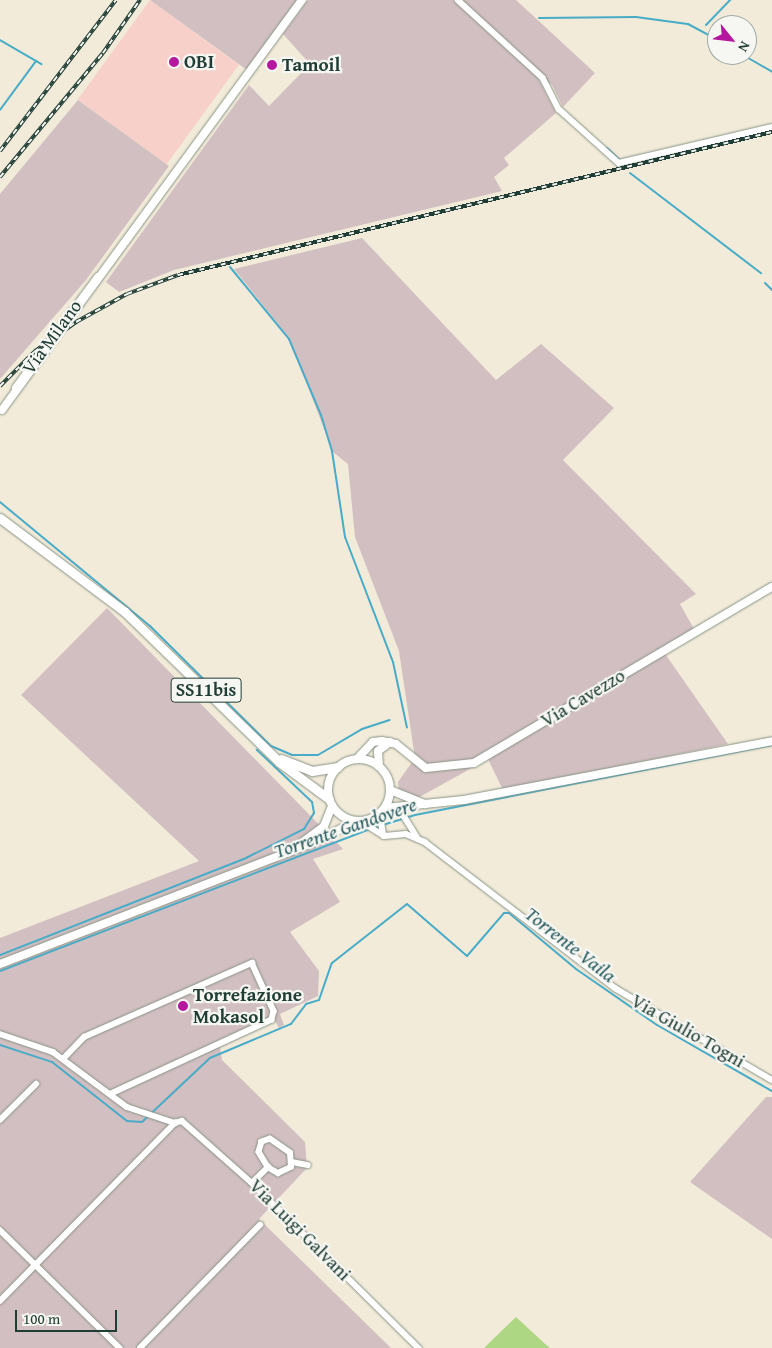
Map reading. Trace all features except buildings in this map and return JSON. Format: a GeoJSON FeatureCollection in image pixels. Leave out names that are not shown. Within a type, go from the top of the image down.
{"type":"FeatureCollection","features":[{"type":"Feature","properties":{"kind":"main road","name":"Via Milano"},"geometry":{"type":"LineString","coordinates":[[1,411],[302,0]]}},
{"type":"Feature","properties":{"kind":"main road","name":"SS11bis"},"geometry":{"type":"LineString","coordinates":[[0,518],[125,612],[267,749],[330,803]]}},
{"type":"Feature","properties":{"kind":"main road","name":"Via Cavezzo"},"geometry":{"type":"LineString","coordinates":[[390,742],[426,768],[474,762],[772,587]]}},
{"type":"Feature","properties":{"kind":"main road"},"geometry":{"type":"LineString","coordinates":[[0,964],[381,814],[772,741]]}},
{"type":"Feature","properties":{"kind":"main road"},"geometry":{"type":"LineString","coordinates":[[291,851],[324,826],[330,803],[329,780],[338,767],[357,759],[373,742],[390,742]]}},
{"type":"Feature","properties":{"kind":"main road"},"geometry":{"type":"LineString","coordinates":[[390,742],[378,751],[379,766],[390,790],[403,798],[432,804]]}},
{"type":"Feature","properties":{"kind":"main road","name":"SS11bis"},"geometry":{"type":"LineString","coordinates":[[267,749],[312,771],[338,767]]}},
{"type":"Feature","properties":{"kind":"main road"},"geometry":{"type":"LineString","coordinates":[[357,759],[379,766]]}},
{"type":"Feature","properties":{"kind":"main road"},"geometry":{"type":"LineString","coordinates":[[381,814],[390,790]]}},
{"type":"Feature","properties":{"kind":"main road"},"geometry":{"type":"LineString","coordinates":[[330,803],[361,823]]}},
{"type":"Feature","properties":{"kind":"street"},"geometry":{"type":"LineString","coordinates":[[458,0],[543,78],[559,109],[619,163],[772,127]]}},
{"type":"Feature","properties":{"kind":"street"},"geometry":{"type":"LineString","coordinates":[[381,814],[384,836]]}},
{"type":"Feature","properties":{"kind":"street","name":"Via Giulio Togni"},"geometry":{"type":"LineString","coordinates":[[404,816],[417,837],[615,988],[772,1080]]}},
{"type":"Feature","properties":{"kind":"street"},"geometry":{"type":"LineString","coordinates":[[361,823],[384,836],[417,837]]}},
{"type":"Feature","properties":{"kind":"street"},"geometry":{"type":"LineString","coordinates":[[64,1058],[84,1037],[252,964],[274,1011],[272,1020],[111,1094]]}},
{"type":"Feature","properties":{"kind":"street","name":"Via Luigi Galvani"},"geometry":{"type":"LineString","coordinates":[[0,1034],[64,1058],[135,1110],[167,1117],[175,1123],[192,1126],[252,1182],[419,1348]]}},
{"type":"Feature","properties":{"kind":"street"},"geometry":{"type":"LineString","coordinates":[[0,1120],[36,1084]]}},
{"type":"Feature","properties":{"kind":"street"},"geometry":{"type":"LineString","coordinates":[[0,1301],[175,1123]]}},
{"type":"Feature","properties":{"kind":"street"},"geometry":{"type":"LineString","coordinates":[[270,1139],[285,1148],[292,1162],[283,1173],[268,1166],[258,1152],[262,1142],[270,1139]]}},
{"type":"Feature","properties":{"kind":"street"},"geometry":{"type":"LineString","coordinates":[[292,1162],[308,1165]]}},
{"type":"Feature","properties":{"kind":"street"},"geometry":{"type":"LineString","coordinates":[[252,1182],[268,1166]]}},
{"type":"Feature","properties":{"kind":"street"},"geometry":{"type":"LineString","coordinates":[[140,1348],[260,1225]]}},
{"type":"Feature","properties":{"kind":"street"},"geometry":{"type":"LineString","coordinates":[[0,1230],[120,1348]]}},
{"type":"Feature","properties":{"kind":"shaded area"},"geometry":{"type":"Polygon","coordinates":[[[150,0],[239,65],[167,164],[78,100],[150,0]]]}},
{"type":"Feature","properties":{"kind":"shaded area"},"geometry":{"type":"Polygon","coordinates":[[[150,0],[298,0],[247,70],[150,0]]]}},
{"type":"Feature","properties":{"kind":"shaded area"},"geometry":{"type":"Polygon","coordinates":[[[308,0],[453,0],[538,78],[556,113],[504,158],[509,165],[494,177],[502,191],[174,270],[119,292],[106,282],[249,85],[269,106],[310,64],[283,34],[308,0]]]}},
{"type":"Feature","properties":{"kind":"shaded area"},"geometry":{"type":"Polygon","coordinates":[[[460,0],[516,0],[595,73],[563,107],[552,85],[460,0]]]}},
{"type":"Feature","properties":{"kind":"shaded area"},"geometry":{"type":"Polygon","coordinates":[[[78,100],[169,166],[86,280],[0,379],[0,194],[78,100]]]}},
{"type":"Feature","properties":{"kind":"shaded area"},"geometry":{"type":"Polygon","coordinates":[[[362,238],[496,380],[541,344],[614,408],[563,460],[696,594],[680,604],[694,629],[661,648],[728,744],[503,790],[488,759],[414,800],[399,792],[398,782],[415,758],[399,651],[355,537],[348,464],[333,452],[289,338],[234,269],[362,238]]]}},
{"type":"Feature","properties":{"kind":"shaded area"},"geometry":{"type":"Polygon","coordinates":[[[107,608],[343,849],[313,859],[340,902],[290,932],[319,971],[318,996],[280,1014],[284,1025],[279,1028],[275,1021],[220,1047],[222,1060],[305,1142],[307,1168],[259,1219],[391,1348],[0,1348],[0,938],[199,861],[21,695],[107,608]]]}},
{"type":"Feature","properties":{"kind":"shaded area"},"geometry":{"type":"Polygon","coordinates":[[[766,1097],[772,1097],[772,1239],[690,1182],[766,1097]]]}},
{"type":"Feature","properties":{"kind":"green space"},"geometry":{"type":"Polygon","coordinates":[[[516,1317],[544,1343],[550,1348],[484,1348],[516,1317]]]}},
{"type":"Feature","properties":{"kind":"waterway"},"geometry":{"type":"LineString","coordinates":[[706,25],[730,0]]}},
{"type":"Feature","properties":{"kind":"waterway"},"geometry":{"type":"LineString","coordinates":[[539,18],[636,17],[688,24],[707,34]]}},
{"type":"Feature","properties":{"kind":"waterway"},"geometry":{"type":"LineString","coordinates":[[0,40],[41,64]]}},
{"type":"Feature","properties":{"kind":"waterway"},"geometry":{"type":"LineString","coordinates":[[0,110],[36,61]]}},
{"type":"Feature","properties":{"kind":"waterway"},"geometry":{"type":"LineString","coordinates":[[757,63],[772,72]]}},
{"type":"Feature","properties":{"kind":"waterway"},"geometry":{"type":"LineString","coordinates":[[607,148],[619,159]]}},
{"type":"Feature","properties":{"kind":"waterway"},"geometry":{"type":"LineString","coordinates":[[630,173],[761,273]]}},
{"type":"Feature","properties":{"kind":"waterway"},"geometry":{"type":"LineString","coordinates":[[230,267],[289,339],[321,415],[332,451],[345,537],[393,662],[407,728]]}},
{"type":"Feature","properties":{"kind":"waterway"},"geometry":{"type":"LineString","coordinates":[[765,283],[772,290]]}},
{"type":"Feature","properties":{"kind":"waterway"},"geometry":{"type":"LineString","coordinates":[[0,502],[150,626],[271,746],[292,755],[318,755],[362,729],[390,720]]}},
{"type":"Feature","properties":{"kind":"waterway"},"geometry":{"type":"LineString","coordinates":[[580,705],[630,675]]}},
{"type":"Feature","properties":{"kind":"waterway","name":"Torrente Gandovere"},"geometry":{"type":"LineString","coordinates":[[373,828],[415,815],[772,745]]}},
{"type":"Feature","properties":{"kind":"waterway"},"geometry":{"type":"LineString","coordinates":[[0,955],[246,858],[304,829],[314,813],[312,802],[257,750]]}},
{"type":"Feature","properties":{"kind":"waterway","name":"Torrente Gandovere"},"geometry":{"type":"LineString","coordinates":[[0,971],[369,829]]}},
{"type":"Feature","properties":{"kind":"waterway","name":"Torrente Vaila"},"geometry":{"type":"LineString","coordinates":[[0,1045],[52,1062],[127,1121],[142,1122],[210,1058],[291,1024],[306,1004],[319,1000],[332,963],[407,904],[467,956],[504,913],[509,913],[576,969],[657,1025],[772,1091]]}},
{"type":"Feature","properties":{"kind":"railway"},"geometry":{"type":"LineString","coordinates":[[0,151],[116,0]]}},
{"type":"Feature","properties":{"kind":"railway"},"geometry":{"type":"LineString","coordinates":[[0,177],[103,53],[140,0]]}},
{"type":"Feature","properties":{"kind":"railway"},"geometry":{"type":"LineString","coordinates":[[0,386],[34,352],[76,322],[127,294],[178,275],[772,132]]}},
{"type":"Feature","properties":{"kind":"place","name":"OBI"},"geometry":{"type":"Point","coordinates":[174,62]}},
{"type":"Feature","properties":{"kind":"place","name":"Tamoil"},"geometry":{"type":"Point","coordinates":[272,65]}},
{"type":"Feature","properties":{"kind":"place","name":"Torrefazione Mokasol"},"geometry":{"type":"Point","coordinates":[183,1006]}}]}
